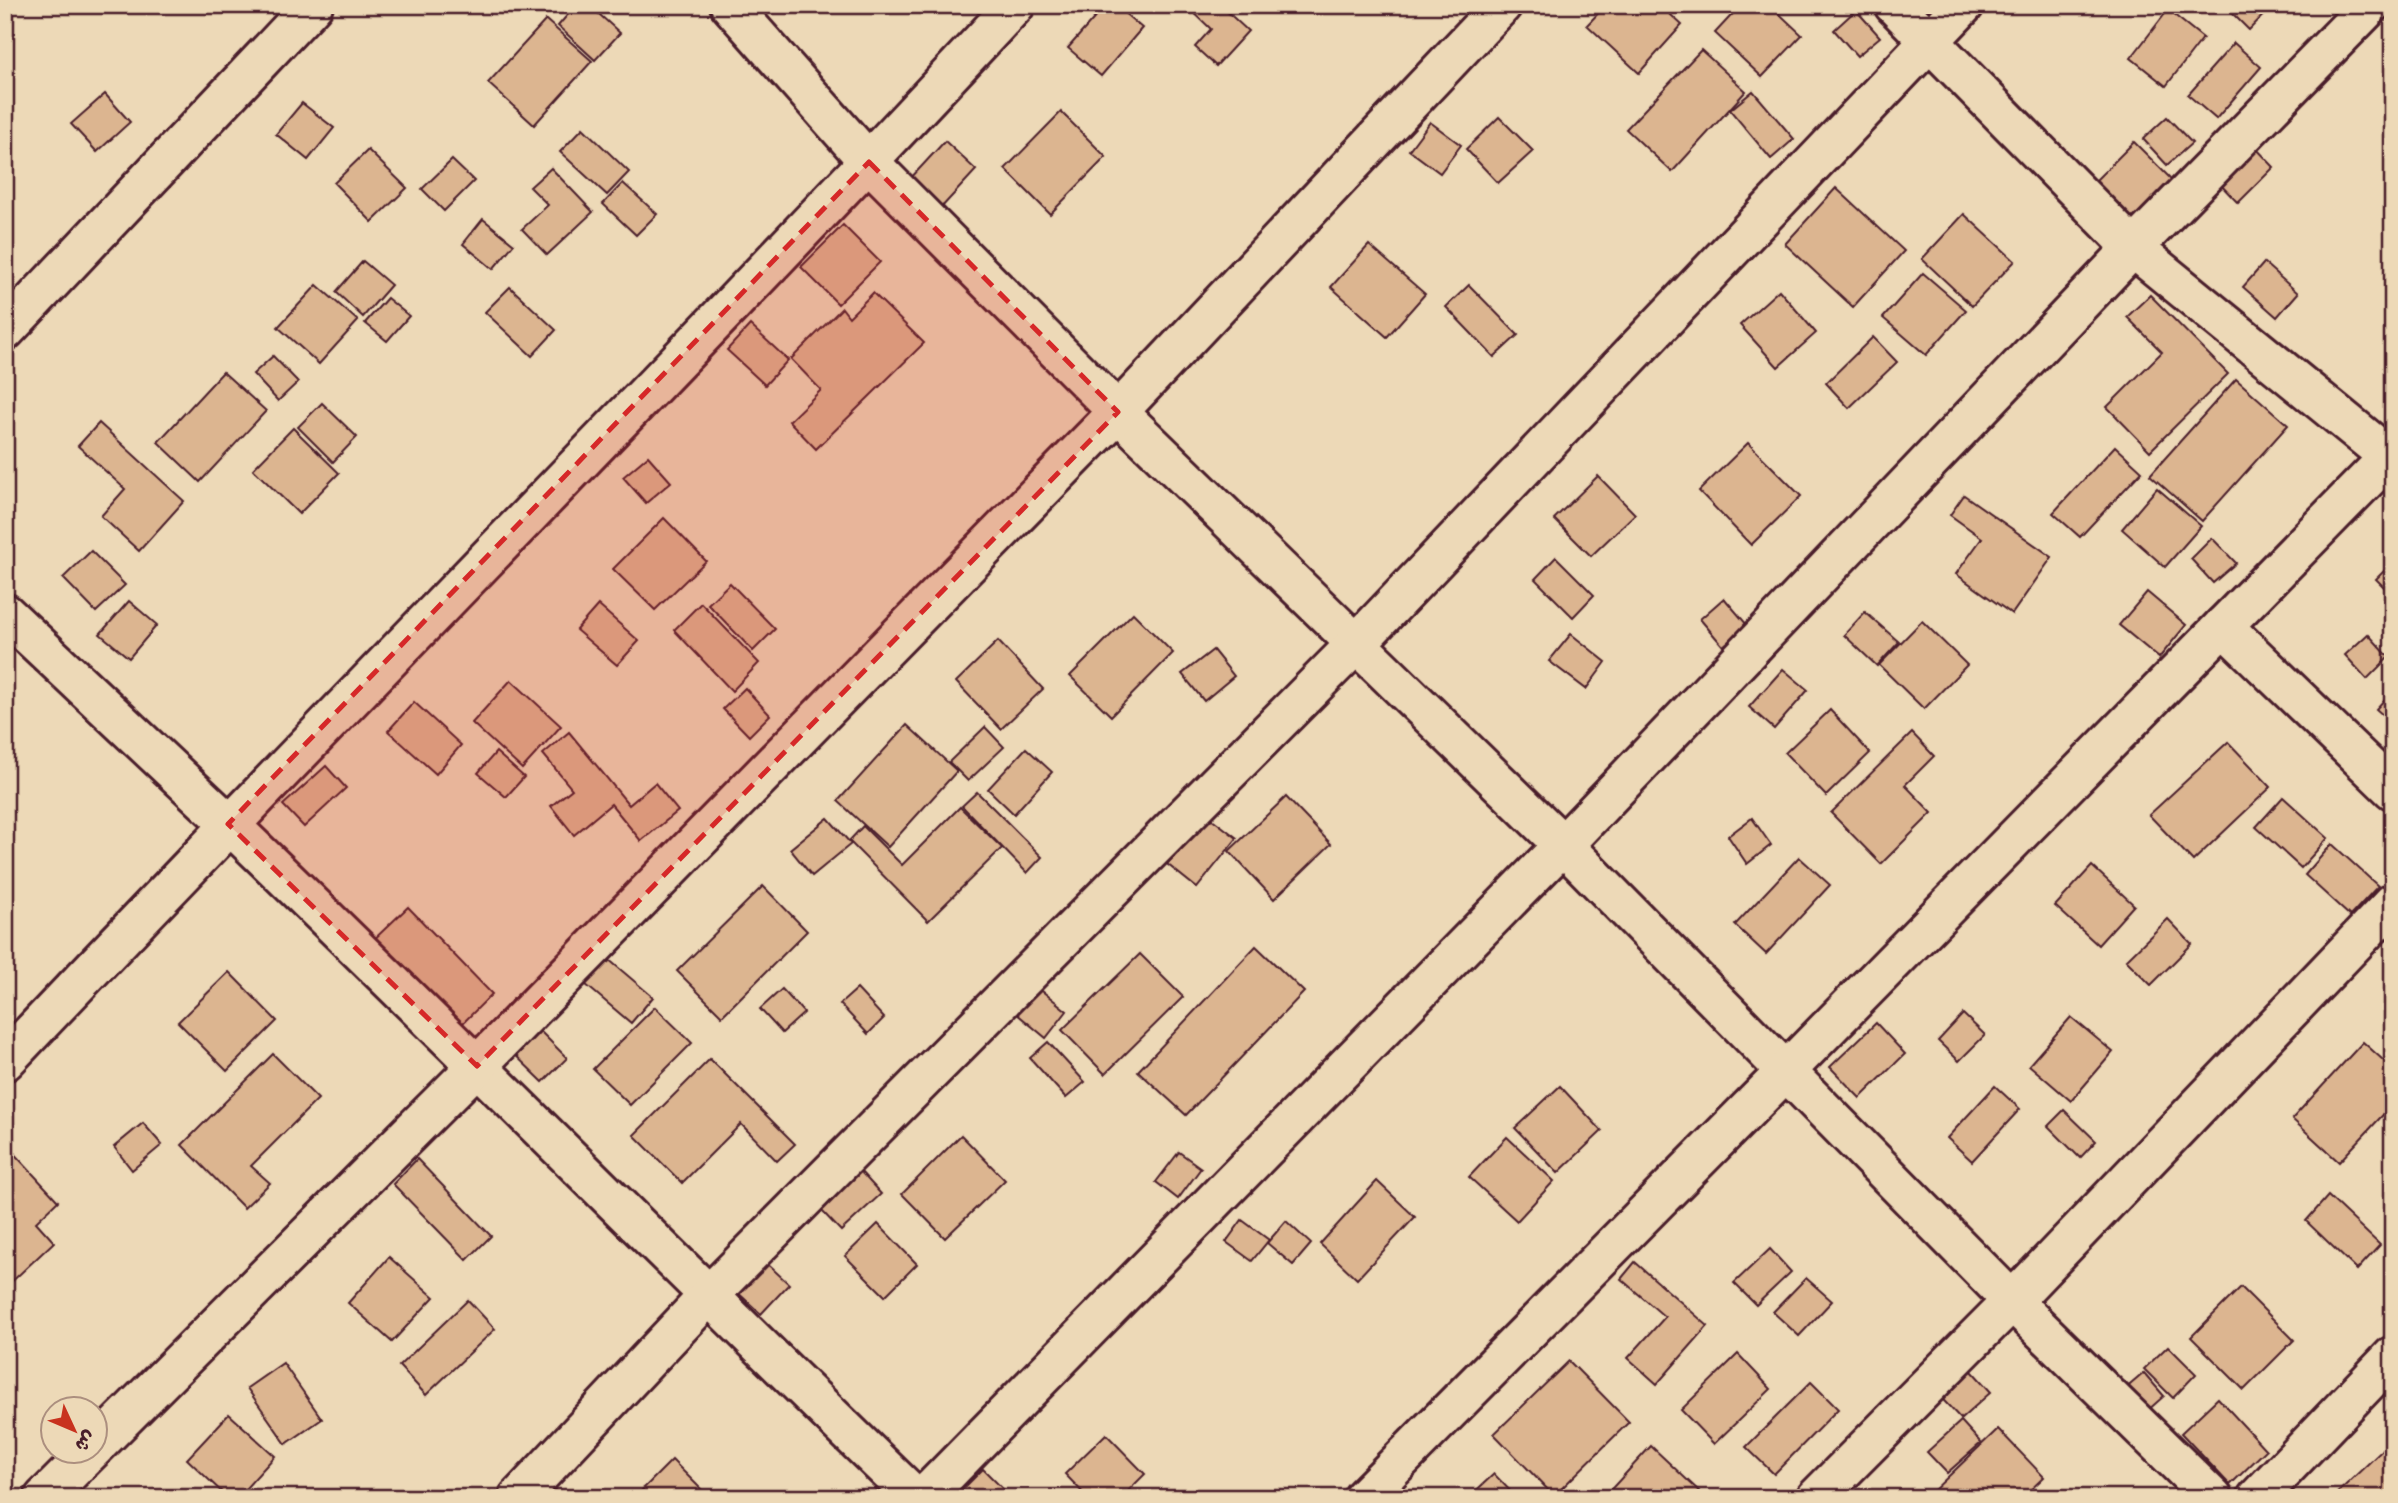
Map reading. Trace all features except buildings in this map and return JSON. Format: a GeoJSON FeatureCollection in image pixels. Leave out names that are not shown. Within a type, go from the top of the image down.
{"type":"FeatureCollection","features":[{"type":"Feature","properties":{"kind":"street"},"geometry":{"type":"LineString","coordinates":[[5,331],[313,5]]}},
{"type":"Feature","properties":{"kind":"street"},"geometry":{"type":"LineString","coordinates":[[730,5],[869,162],[1118,412],[1563,845],[2012,1301],[2213,1498]]}},
{"type":"Feature","properties":{"kind":"street"},"geometry":{"type":"LineString","coordinates":[[5,1061],[229,824],[869,162],[1015,5]]}},
{"type":"Feature","properties":{"kind":"street"},"geometry":{"type":"LineString","coordinates":[[108,1434],[477,1066],[1118,412],[1502,5]]}},
{"type":"Feature","properties":{"kind":"street"},"geometry":{"type":"LineString","coordinates":[[1363,1498],[2392,456],[2133,248],[1894,5]]}},
{"type":"Feature","properties":{"kind":"street"},"geometry":{"type":"LineString","coordinates":[[518,1498],[708,1296],[1357,643],[1964,5]]}},
{"type":"Feature","properties":{"kind":"street"},"geometry":{"type":"LineString","coordinates":[[923,1498],[1563,845],[2133,248],[2371,5]]}},
{"type":"Feature","properties":{"kind":"street"},"geometry":{"type":"LineString","coordinates":[[5,613],[229,824],[916,1498]]}},
{"type":"Feature","properties":{"kind":"street"},"geometry":{"type":"LineString","coordinates":[[2223,626],[2393,790]]}},
{"type":"Feature","properties":{"kind":"street"},"geometry":{"type":"LineString","coordinates":[[1816,1498],[2012,1301],[2393,903]]}},
{"type":"Feature","properties":{"kind":"street"},"geometry":{"type":"LineString","coordinates":[[2257,1498],[2393,1356]]}},
{"type":"Feature","properties":{"kind":"street"},"geometry":{"type":"LineString","coordinates":[[44,1498],[78,1464]]}},
{"type":"Feature","properties":{"kind":"highlighted area"},"geometry":{"type":"Polygon","coordinates":[[[869,162],[1118,412],[477,1066],[228,824],[869,162]]]}}]}
